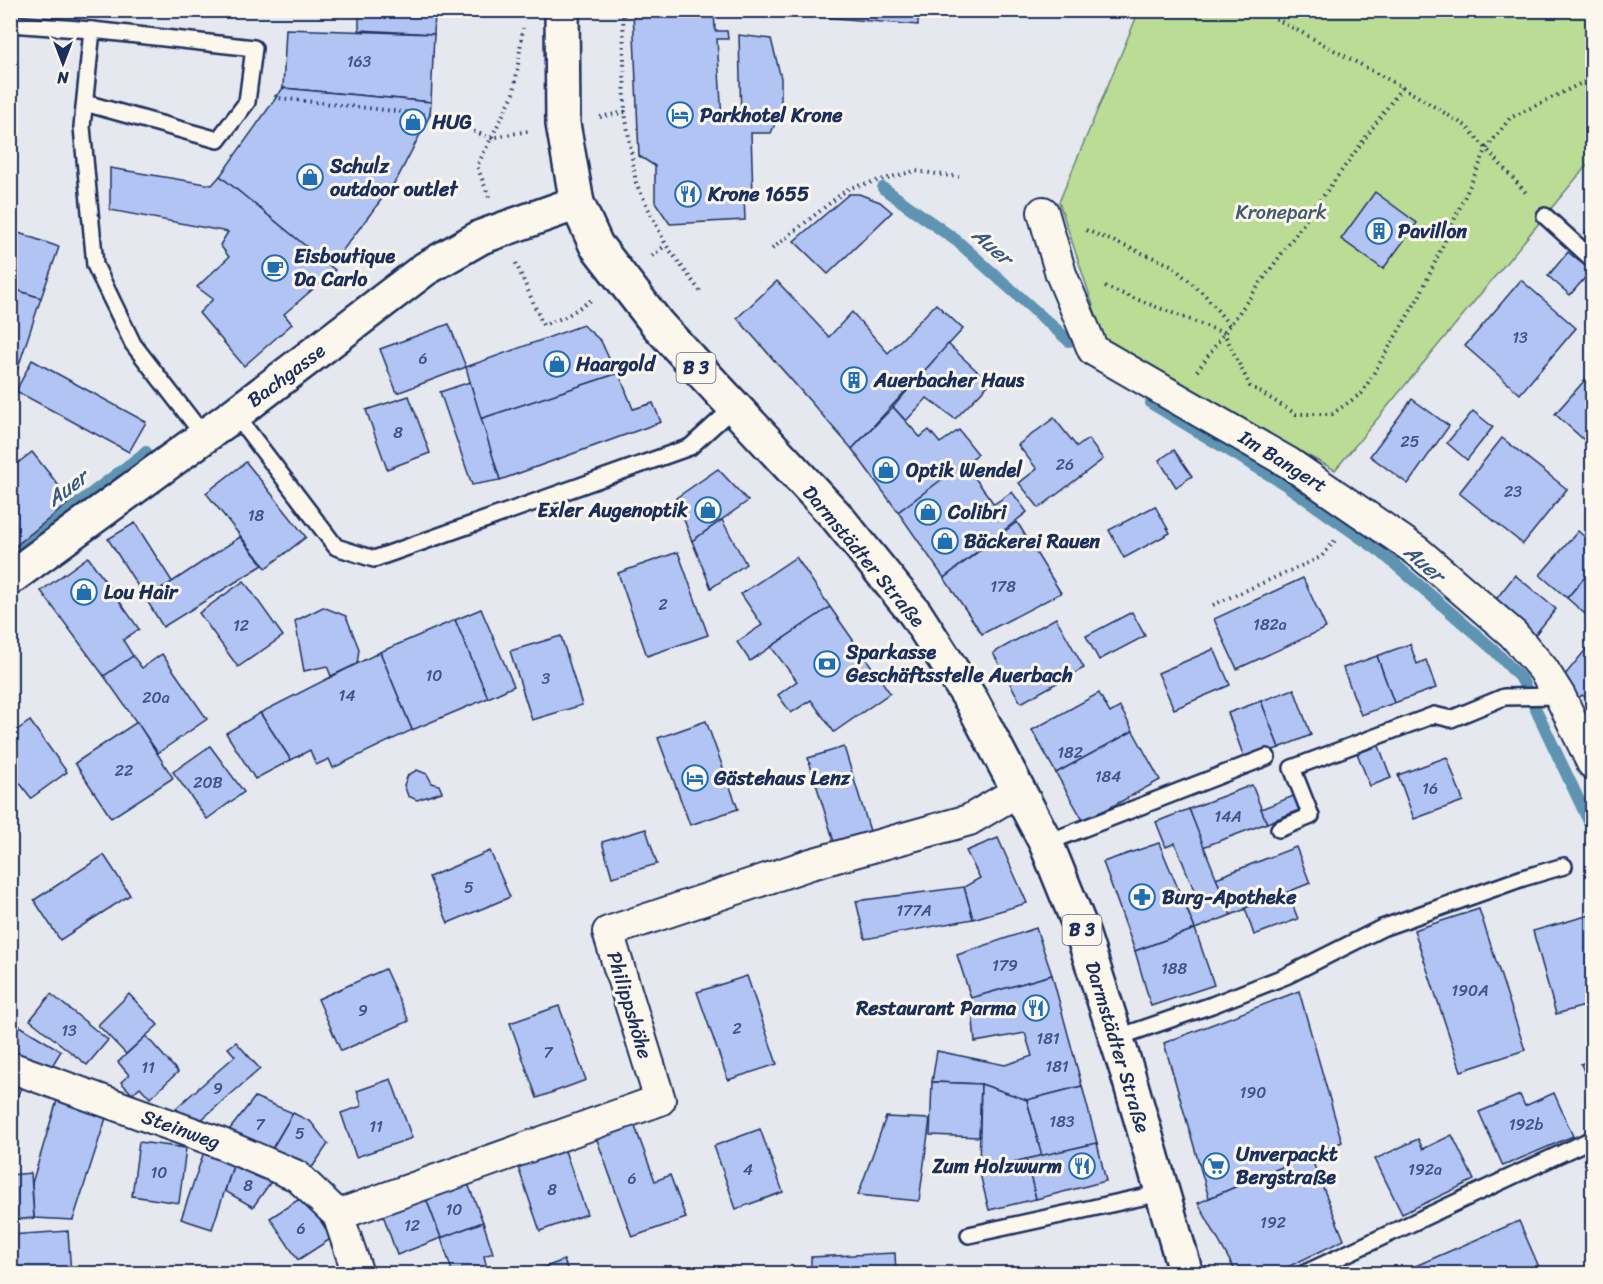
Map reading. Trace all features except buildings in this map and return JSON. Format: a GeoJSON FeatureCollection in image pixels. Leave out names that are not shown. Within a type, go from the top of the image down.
{"type":"FeatureCollection","features":[{"type":"Feature","properties":{"kind":"main road","name":"Darmstädter Straße"},"geometry":{"type":"LineString","coordinates":[[562,10],[563,124],[577,203],[596,245],[622,281],[733,408],[837,517],[915,613],[971,700],[1046,843],[1081,929],[1186,1274]]}},
{"type":"Feature","properties":{"kind":"main road","name":"Bachgasse"},"geometry":{"type":"LineString","coordinates":[[10,578],[235,414],[425,269],[481,237],[577,203]]}},
{"type":"Feature","properties":{"kind":"street","name":"Im Bangert"},"geometry":{"type":"LineString","coordinates":[[1043,212],[1061,274],[1093,350],[1289,464],[1417,551],[1513,634],[1543,669],[1548,696],[1593,763]]}},
{"type":"Feature","properties":{"kind":"street","name":"Philippshöhe"},"geometry":{"type":"LineString","coordinates":[[338,1215],[660,1100],[608,932],[811,864],[969,819],[1020,790]]}},
{"type":"Feature","properties":{"kind":"street","name":"Steinweg"},"geometry":{"type":"LineString","coordinates":[[10,1067],[215,1141],[297,1176],[338,1215]]}},
{"type":"Feature","properties":{"kind":"street"},"geometry":{"type":"LineString","coordinates":[[338,1215],[358,1274]]}},
{"type":"Feature","properties":{"kind":"lane"},"geometry":{"type":"LineString","coordinates":[[10,24],[92,30],[254,48],[247,102],[218,140],[85,103]]}},
{"type":"Feature","properties":{"kind":"lane"},"geometry":{"type":"LineString","coordinates":[[92,30],[82,127],[94,265],[133,344],[204,436]]}},
{"type":"Feature","properties":{"kind":"lane"},"geometry":{"type":"LineString","coordinates":[[1545,216],[1593,259]]}},
{"type":"Feature","properties":{"kind":"lane"},"geometry":{"type":"LineString","coordinates":[[235,414],[336,547],[374,559],[690,447],[733,408]]}},
{"type":"Feature","properties":{"kind":"lane"},"geometry":{"type":"LineString","coordinates":[[1279,829],[1311,816],[1292,768],[1434,715],[1451,719],[1504,697],[1548,696]]}},
{"type":"Feature","properties":{"kind":"lane"},"geometry":{"type":"LineString","coordinates":[[1046,843],[1267,757]]}},
{"type":"Feature","properties":{"kind":"lane"},"geometry":{"type":"LineString","coordinates":[[1116,1038],[1287,976],[1382,928],[1523,878],[1564,866]]}},
{"type":"Feature","properties":{"kind":"lane"},"geometry":{"type":"LineString","coordinates":[[1303,1274],[1593,1139]]}},
{"type":"Feature","properties":{"kind":"lane"},"geometry":{"type":"LineString","coordinates":[[969,1235],[1161,1193]]}},
{"type":"Feature","properties":{"kind":"path"},"geometry":{"type":"LineString","coordinates":[[624,10],[625,112],[636,183],[666,245],[702,294]]}},
{"type":"Feature","properties":{"kind":"path"},"geometry":{"type":"LineString","coordinates":[[1260,10],[1402,87],[1466,126],[1545,216]]}},
{"type":"Feature","properties":{"kind":"path"},"geometry":{"type":"LineString","coordinates":[[491,138],[514,93],[524,18]]}},
{"type":"Feature","properties":{"kind":"path"},"geometry":{"type":"LineString","coordinates":[[1061,274],[1087,280],[1224,333],[1250,386],[1296,414],[1332,414],[1362,393],[1420,295],[1487,148],[1510,118],[1593,78]]}},
{"type":"Feature","properties":{"kind":"path"},"geometry":{"type":"LineString","coordinates":[[1180,399],[1224,333],[1402,87]]}},
{"type":"Feature","properties":{"kind":"path"},"geometry":{"type":"LineString","coordinates":[[278,98],[430,115],[491,138],[625,112]]}},
{"type":"Feature","properties":{"kind":"path"},"geometry":{"type":"LineString","coordinates":[[772,249],[849,188],[915,171],[959,177]]}},
{"type":"Feature","properties":{"kind":"path"},"geometry":{"type":"LineString","coordinates":[[1043,212],[1172,265],[1205,295],[1230,326]]}},
{"type":"Feature","properties":{"kind":"path"},"geometry":{"type":"LineString","coordinates":[[1213,605],[1321,557],[1334,542]]}},
{"type":"Feature","properties":{"kind":"green space","name":"Kronepark"},"geometry":{"type":"Polygon","coordinates":[[[1139,11],[1592,11],[1592,159],[1335,470],[1107,348],[1059,202],[1139,11]]]}},
{"type":"Feature","properties":{"kind":"waterway","name":"Auer"},"geometry":{"type":"LineString","coordinates":[[883,188],[957,241],[1069,341]]}},
{"type":"Feature","properties":{"kind":"waterway","name":"Auer"},"geometry":{"type":"LineString","coordinates":[[1151,403],[1286,485],[1381,552],[1494,650],[1522,680],[1592,828]]}},
{"type":"Feature","properties":{"kind":"waterway","name":"Auer"},"geometry":{"type":"LineString","coordinates":[[10,555],[146,452]]}},
{"type":"Feature","properties":{"kind":"place","name":"Parkhotel Krone"},"geometry":{"type":"Point","coordinates":[680,115]}},
{"type":"Feature","properties":{"kind":"place","name":"HUG"},"geometry":{"type":"Point","coordinates":[413,122]}},
{"type":"Feature","properties":{"kind":"place","name":"Schulz outdoor outlet"},"geometry":{"type":"Point","coordinates":[310,177]}},
{"type":"Feature","properties":{"kind":"place","name":"Krone 1655"},"geometry":{"type":"Point","coordinates":[688,194]}},
{"type":"Feature","properties":{"kind":"place","name":"Pavillon"},"geometry":{"type":"Point","coordinates":[1379,231]}},
{"type":"Feature","properties":{"kind":"place","name":"Eisboutique Da Carlo"},"geometry":{"type":"Point","coordinates":[275,268]}},
{"type":"Feature","properties":{"kind":"place","name":"Haargold"},"geometry":{"type":"Point","coordinates":[557,364]}},
{"type":"Feature","properties":{"kind":"place","name":"Auerbacher Haus"},"geometry":{"type":"Point","coordinates":[854,380]}},
{"type":"Feature","properties":{"kind":"place","name":"Optik Wendel"},"geometry":{"type":"Point","coordinates":[886,470]}},
{"type":"Feature","properties":{"kind":"place","name":"Exler Augenoptik"},"geometry":{"type":"Point","coordinates":[708,510]}},
{"type":"Feature","properties":{"kind":"place","name":"Colibri"},"geometry":{"type":"Point","coordinates":[928,512]}},
{"type":"Feature","properties":{"kind":"place","name":"Bäckerei Rauen"},"geometry":{"type":"Point","coordinates":[945,541]}},
{"type":"Feature","properties":{"kind":"place","name":"Lou Hair"},"geometry":{"type":"Point","coordinates":[84,592]}},
{"type":"Feature","properties":{"kind":"place","name":"Sparkasse Geschäftsstelle Auerbach"},"geometry":{"type":"Point","coordinates":[827,664]}},
{"type":"Feature","properties":{"kind":"place","name":"Gästehaus Lenz"},"geometry":{"type":"Point","coordinates":[695,778]}},
{"type":"Feature","properties":{"kind":"place","name":"Burg-Apotheke"},"geometry":{"type":"Point","coordinates":[1142,897]}},
{"type":"Feature","properties":{"kind":"place","name":"Restaurant Parma"},"geometry":{"type":"Point","coordinates":[1036,1008]}},
{"type":"Feature","properties":{"kind":"place","name":"Zum Holzwurm"},"geometry":{"type":"Point","coordinates":[1082,1166]}},
{"type":"Feature","properties":{"kind":"place","name":"Unverpackt Bergstraße"},"geometry":{"type":"Point","coordinates":[1216,1166]}}]}
